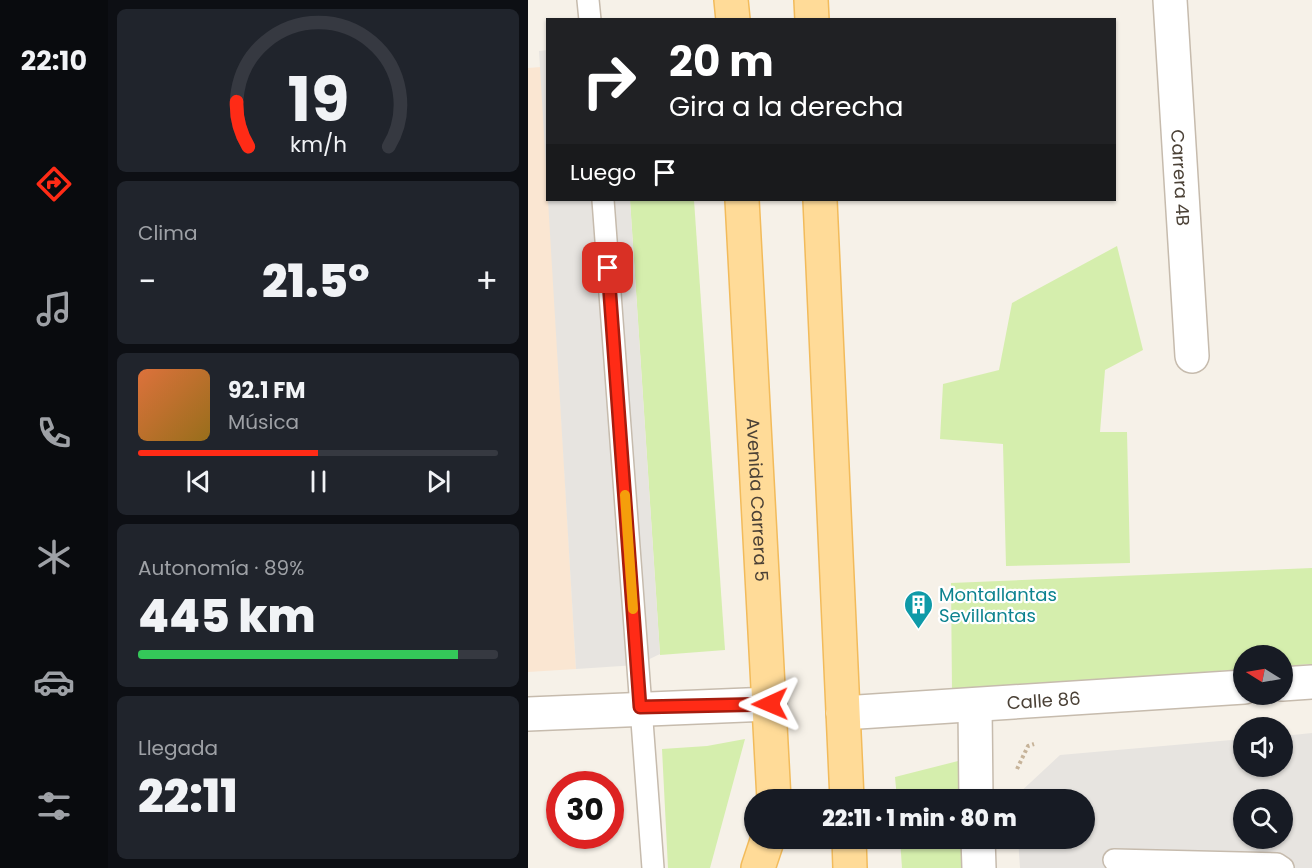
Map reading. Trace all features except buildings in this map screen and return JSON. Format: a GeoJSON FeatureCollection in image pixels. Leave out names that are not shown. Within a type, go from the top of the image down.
{"type":"FeatureCollection","features":[{"type":"Feature","properties":{"kind":"main road"},"geometry":{"type":"LineString","coordinates":[[731,0],[733,18]]}},
{"type":"Feature","properties":{"kind":"main road"},"geometry":{"type":"LineString","coordinates":[[811,0],[812,18]]}},
{"type":"Feature","properties":{"kind":"main road","name":"Avenida Carrera 5"},"geometry":{"type":"LineString","coordinates":[[742,201],[774,789]]}},
{"type":"Feature","properties":{"kind":"main road"},"geometry":{"type":"LineString","coordinates":[[820,201],[846,789]]}},
{"type":"Feature","properties":{"kind":"main road"},"geometry":{"type":"LineString","coordinates":[[758,868],[764,849]]}},
{"type":"Feature","properties":{"kind":"main road"},"geometry":{"type":"LineString","coordinates":[[777,849],[778,868]]}},
{"type":"Feature","properties":{"kind":"main road"},"geometry":{"type":"LineString","coordinates":[[849,849],[850,868]]}},
{"type":"Feature","properties":{"kind":"street","name":"Carrera 4B"},"geometry":{"type":"LineString","coordinates":[[1170,0],[1192,356]]}},
{"type":"Feature","properties":{"kind":"street"},"geometry":{"type":"LineString","coordinates":[[1293,683],[1312,682]]}},
{"type":"Feature","properties":{"kind":"street","name":"Calle 86"},"geometry":{"type":"LineString","coordinates":[[843,713],[1233,688]]}},
{"type":"Feature","properties":{"kind":"street"},"geometry":{"type":"LineString","coordinates":[[528,714],[640,707],[770,704]]}},
{"type":"Feature","properties":{"kind":"street"},"geometry":{"type":"LineString","coordinates":[[975,706],[976,789]]}},
{"type":"Feature","properties":{"kind":"street"},"geometry":{"type":"LineString","coordinates":[[978,849],[979,868]]}},
{"type":"Feature","properties":{"kind":"lane"},"geometry":{"type":"LineString","coordinates":[[588,0],[590,18]]}},
{"type":"Feature","properties":{"kind":"lane"},"geometry":{"type":"LineString","coordinates":[[603,201],[653,868]]}},
{"type":"Feature","properties":{"kind":"lane"},"geometry":{"type":"LineString","coordinates":[[1114,860],[1277,864],[1283,868]]}},
{"type":"Feature","properties":{"kind":"shaded area"},"geometry":{"type":"Polygon","coordinates":[[[546,50],[546,167],[539,51],[546,50]]]}},
{"type":"Feature","properties":{"kind":"shaded area"},"geometry":{"type":"Polygon","coordinates":[[[541,67],[546,201],[549,201],[576,669],[528,672],[528,68],[541,67]]]}},
{"type":"Feature","properties":{"kind":"shaded area"},"geometry":{"type":"Polygon","coordinates":[[[548,201],[630,201],[660,654],[637,665],[576,669],[548,201]]]}},
{"type":"Feature","properties":{"kind":"shaded area"},"geometry":{"type":"Polygon","coordinates":[[[1312,733],[1312,868],[1020,868],[1019,849],[1095,849],[1095,789],[1024,789],[1060,755],[1233,740],[1233,777],[1293,777],[1293,735],[1312,733]]]}},
{"type":"Feature","properties":{"kind":"green space"},"geometry":{"type":"Polygon","coordinates":[[[630,201],[694,201],[725,650],[660,655],[630,201]]]}},
{"type":"Feature","properties":{"kind":"green space"},"geometry":{"type":"Polygon","coordinates":[[[1117,246],[1143,350],[1105,370],[1100,432],[1127,432],[1130,563],[1006,566],[1003,444],[940,439],[943,384],[999,370],[1012,303],[1117,246]]]}},
{"type":"Feature","properties":{"kind":"green space"},"geometry":{"type":"Polygon","coordinates":[[[1312,568],[1312,664],[1293,665],[1293,645],[1233,645],[1233,670],[952,692],[951,583],[1312,568]]]}},
{"type":"Feature","properties":{"kind":"green space"},"geometry":{"type":"Polygon","coordinates":[[[745,739],[710,868],[668,868],[662,749],[707,746],[745,739]]]}},
{"type":"Feature","properties":{"kind":"green space"},"geometry":{"type":"Polygon","coordinates":[[[962,760],[963,789],[896,789],[895,777],[962,760]]]}},
{"type":"Feature","properties":{"kind":"green space"},"geometry":{"type":"Polygon","coordinates":[[[901,849],[964,849],[965,868],[902,868],[901,849]]]}},
{"type":"Feature","properties":{"kind":"slow traffic"},"geometry":{"type":"LineString","coordinates":[[625,495],[633,609]]}},
{"type":"Feature","properties":{"kind":"place","name":"Montallantas Sevillantas"},"geometry":{"type":"Point","coordinates":[918,630]}},
{"type":"Feature","properties":{"kind":"route"},"geometry":{"type":"LineString","coordinates":[[608,268],[640,707],[770,704]]}}]}
